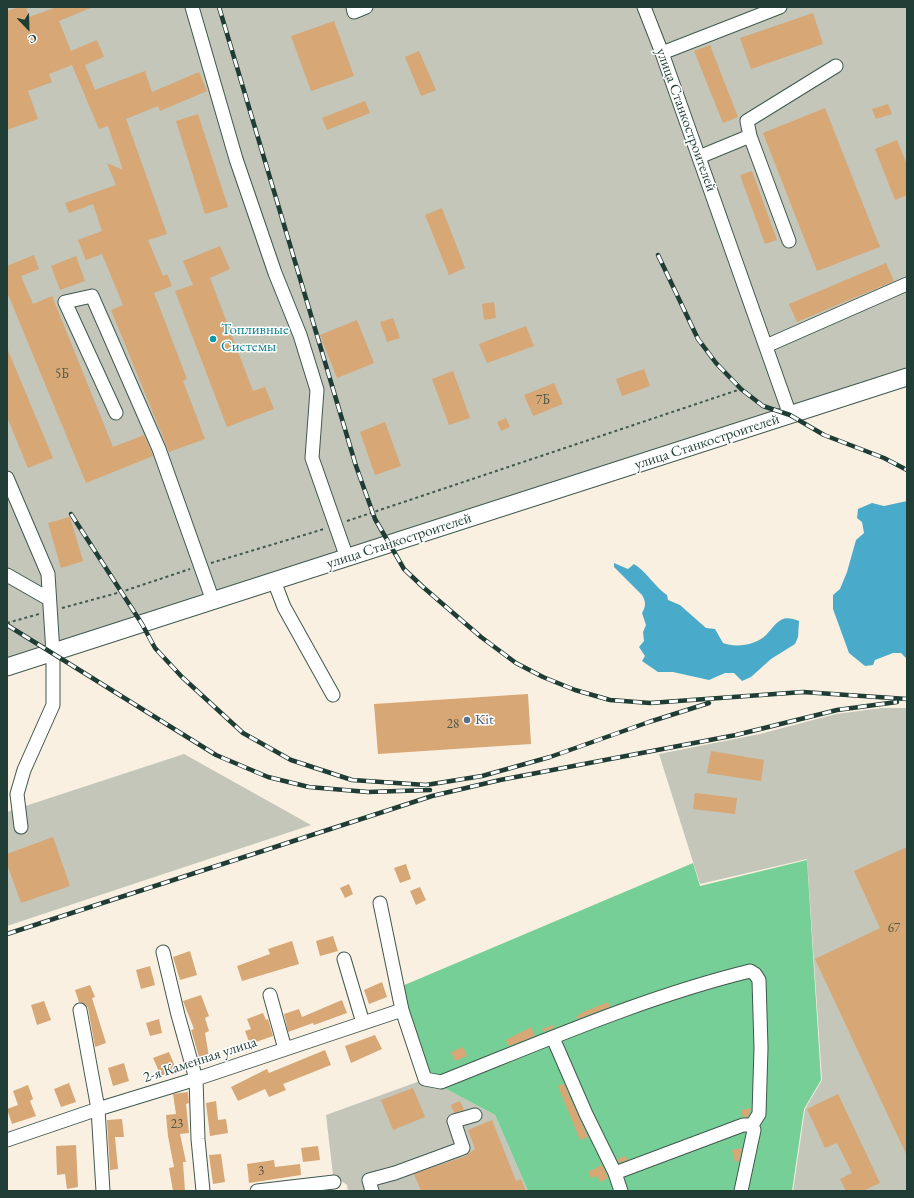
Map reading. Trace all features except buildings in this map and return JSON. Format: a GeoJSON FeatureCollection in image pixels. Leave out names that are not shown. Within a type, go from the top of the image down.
{"type":"FeatureCollection","features":[{"type":"Feature","properties":{"kind":"main road","name":"улица Станкостроителей"},"geometry":{"type":"LineString","coordinates":[[7,667],[907,377]]}},
{"type":"Feature","properties":{"kind":"street"},"geometry":{"type":"LineString","coordinates":[[192,7],[236,160],[275,273],[300,334],[317,390],[312,458],[347,558]]}},
{"type":"Feature","properties":{"kind":"street"},"geometry":{"type":"LineString","coordinates":[[353,7],[354,12],[366,7]]}},
{"type":"Feature","properties":{"kind":"street","name":"улица Станкостроителей"},"geometry":{"type":"LineString","coordinates":[[644,7],[662,52],[790,415]]}},
{"type":"Feature","properties":{"kind":"street"},"geometry":{"type":"LineString","coordinates":[[662,52],[780,7]]}},
{"type":"Feature","properties":{"kind":"street"},"geometry":{"type":"LineString","coordinates":[[789,241],[750,136],[747,121],[836,66]]}},
{"type":"Feature","properties":{"kind":"street"},"geometry":{"type":"LineString","coordinates":[[699,157],[750,136]]}},
{"type":"Feature","properties":{"kind":"street"},"geometry":{"type":"LineString","coordinates":[[766,346],[907,284]]}},
{"type":"Feature","properties":{"kind":"street"},"geometry":{"type":"LineString","coordinates":[[116,413],[65,302],[92,296],[159,449],[213,601]]}},
{"type":"Feature","properties":{"kind":"street"},"geometry":{"type":"LineString","coordinates":[[7,478],[48,574],[53,652],[53,705],[24,770],[17,794],[21,827]]}},
{"type":"Feature","properties":{"kind":"street"},"geometry":{"type":"LineString","coordinates":[[7,575],[50,605]]}},
{"type":"Feature","properties":{"kind":"street"},"geometry":{"type":"LineString","coordinates":[[274,581],[284,606],[334,696]]}},
{"type":"Feature","properties":{"kind":"street"},"geometry":{"type":"LineString","coordinates":[[380,903],[402,1010],[425,1079],[441,1082],[553,1038],[701,983],[750,971],[755,974],[759,980],[761,1048],[759,1114],[752,1125]]}},
{"type":"Feature","properties":{"kind":"street"},"geometry":{"type":"LineString","coordinates":[[163,952],[196,1080],[198,1139],[203,1191]]}},
{"type":"Feature","properties":{"kind":"street"},"geometry":{"type":"LineString","coordinates":[[344,959],[363,1023]]}},
{"type":"Feature","properties":{"kind":"street"},"geometry":{"type":"LineString","coordinates":[[270,995],[285,1050]]}},
{"type":"Feature","properties":{"kind":"street"},"geometry":{"type":"LineString","coordinates":[[80,1010],[98,1109],[103,1191]]}},
{"type":"Feature","properties":{"kind":"street","name":"2-я Каменная улица"},"geometry":{"type":"LineString","coordinates":[[7,1139],[98,1109],[196,1080],[402,1010]]}},
{"type":"Feature","properties":{"kind":"street"},"geometry":{"type":"LineString","coordinates":[[553,1038],[586,1114],[615,1173],[621,1191]]}},
{"type":"Feature","properties":{"kind":"street"},"geometry":{"type":"LineString","coordinates":[[372,1191],[368,1180],[395,1173],[462,1148],[454,1121],[475,1115]]}},
{"type":"Feature","properties":{"kind":"street"},"geometry":{"type":"LineString","coordinates":[[615,1173],[742,1125],[752,1125]]}},
{"type":"Feature","properties":{"kind":"street"},"geometry":{"type":"LineString","coordinates":[[740,1191],[754,1130],[752,1125]]}},
{"type":"Feature","properties":{"kind":"street"},"geometry":{"type":"LineString","coordinates":[[257,1191],[334,1182]]}},
{"type":"Feature","properties":{"kind":"path"},"geometry":{"type":"LineString","coordinates":[[7,623],[50,605],[121,592],[200,566],[336,525],[741,389]]}},
{"type":"Feature","properties":{"kind":"shaded area"},"geometry":{"type":"Polygon","coordinates":[[[7,7],[907,7],[907,368],[7,659],[7,7]]]}},
{"type":"Feature","properties":{"kind":"shaded area"},"geometry":{"type":"Polygon","coordinates":[[[882,708],[907,708],[907,1191],[793,1191],[805,1109],[822,1080],[807,859],[700,884],[659,754],[760,734],[836,714],[882,708]]]}},
{"type":"Feature","properties":{"kind":"shaded area"},"geometry":{"type":"Polygon","coordinates":[[[184,754],[311,825],[7,926],[7,812],[184,754]]]}},
{"type":"Feature","properties":{"kind":"shaded area"},"geometry":{"type":"Polygon","coordinates":[[[420,1081],[431,1081],[495,1115],[528,1191],[348,1191],[347,1185],[333,1175],[326,1115],[420,1081]]]}},
{"type":"Feature","properties":{"kind":"green space"},"geometry":{"type":"Polygon","coordinates":[[[807,860],[821,1080],[804,1109],[792,1191],[528,1191],[495,1115],[431,1081],[410,1023],[402,986],[693,863],[700,886],[807,860]]]}},
{"type":"Feature","properties":{"kind":"water"},"geometry":{"type":"Polygon","coordinates":[[[907,501],[907,659],[901,653],[893,653],[875,660],[873,665],[865,666],[849,653],[833,609],[833,595],[840,589],[847,572],[856,540],[864,533],[862,522],[857,518],[858,509],[872,503],[884,506],[907,501]]]}},
{"type":"Feature","properties":{"kind":"water"},"geometry":{"type":"Polygon","coordinates":[[[614,563],[628,569],[634,564],[639,567],[667,595],[668,600],[680,605],[706,628],[715,629],[723,643],[728,645],[746,645],[757,641],[766,635],[780,620],[788,618],[799,621],[798,637],[795,644],[771,659],[751,677],[742,681],[734,673],[725,673],[709,680],[673,672],[658,672],[642,661],[645,656],[639,647],[644,641],[643,632],[646,625],[642,613],[645,604],[642,595],[614,567],[614,563]]]}},
{"type":"Feature","properties":{"kind":"railway"},"geometry":{"type":"LineString","coordinates":[[219,7],[356,466],[375,519],[404,569],[481,637],[516,663],[543,677],[575,690],[610,700],[650,703],[803,692],[907,699]]}},
{"type":"Feature","properties":{"kind":"railway"},"geometry":{"type":"LineString","coordinates":[[658,255],[698,339],[716,363],[741,389],[763,406],[790,415],[824,435],[884,458],[907,470]]}},
{"type":"Feature","properties":{"kind":"railway"},"geometry":{"type":"LineString","coordinates":[[71,514],[142,624],[155,648],[182,677],[243,733],[291,760],[352,780],[426,785],[482,776],[550,757],[649,722],[709,703]]}},
{"type":"Feature","properties":{"kind":"railway"},"geometry":{"type":"LineString","coordinates":[[7,625],[216,755],[268,777],[309,787],[368,792],[430,790]]}},
{"type":"Feature","properties":{"kind":"railway"},"geometry":{"type":"LineString","coordinates":[[7,934],[432,796],[500,780],[736,735],[837,710],[897,702]]}},
{"type":"Feature","properties":{"kind":"place","name":"Топливные Системы"},"geometry":{"type":"Point","coordinates":[213,339]}},
{"type":"Feature","properties":{"kind":"place","name":"Kit"},"geometry":{"type":"Point","coordinates":[467,720]}}]}
